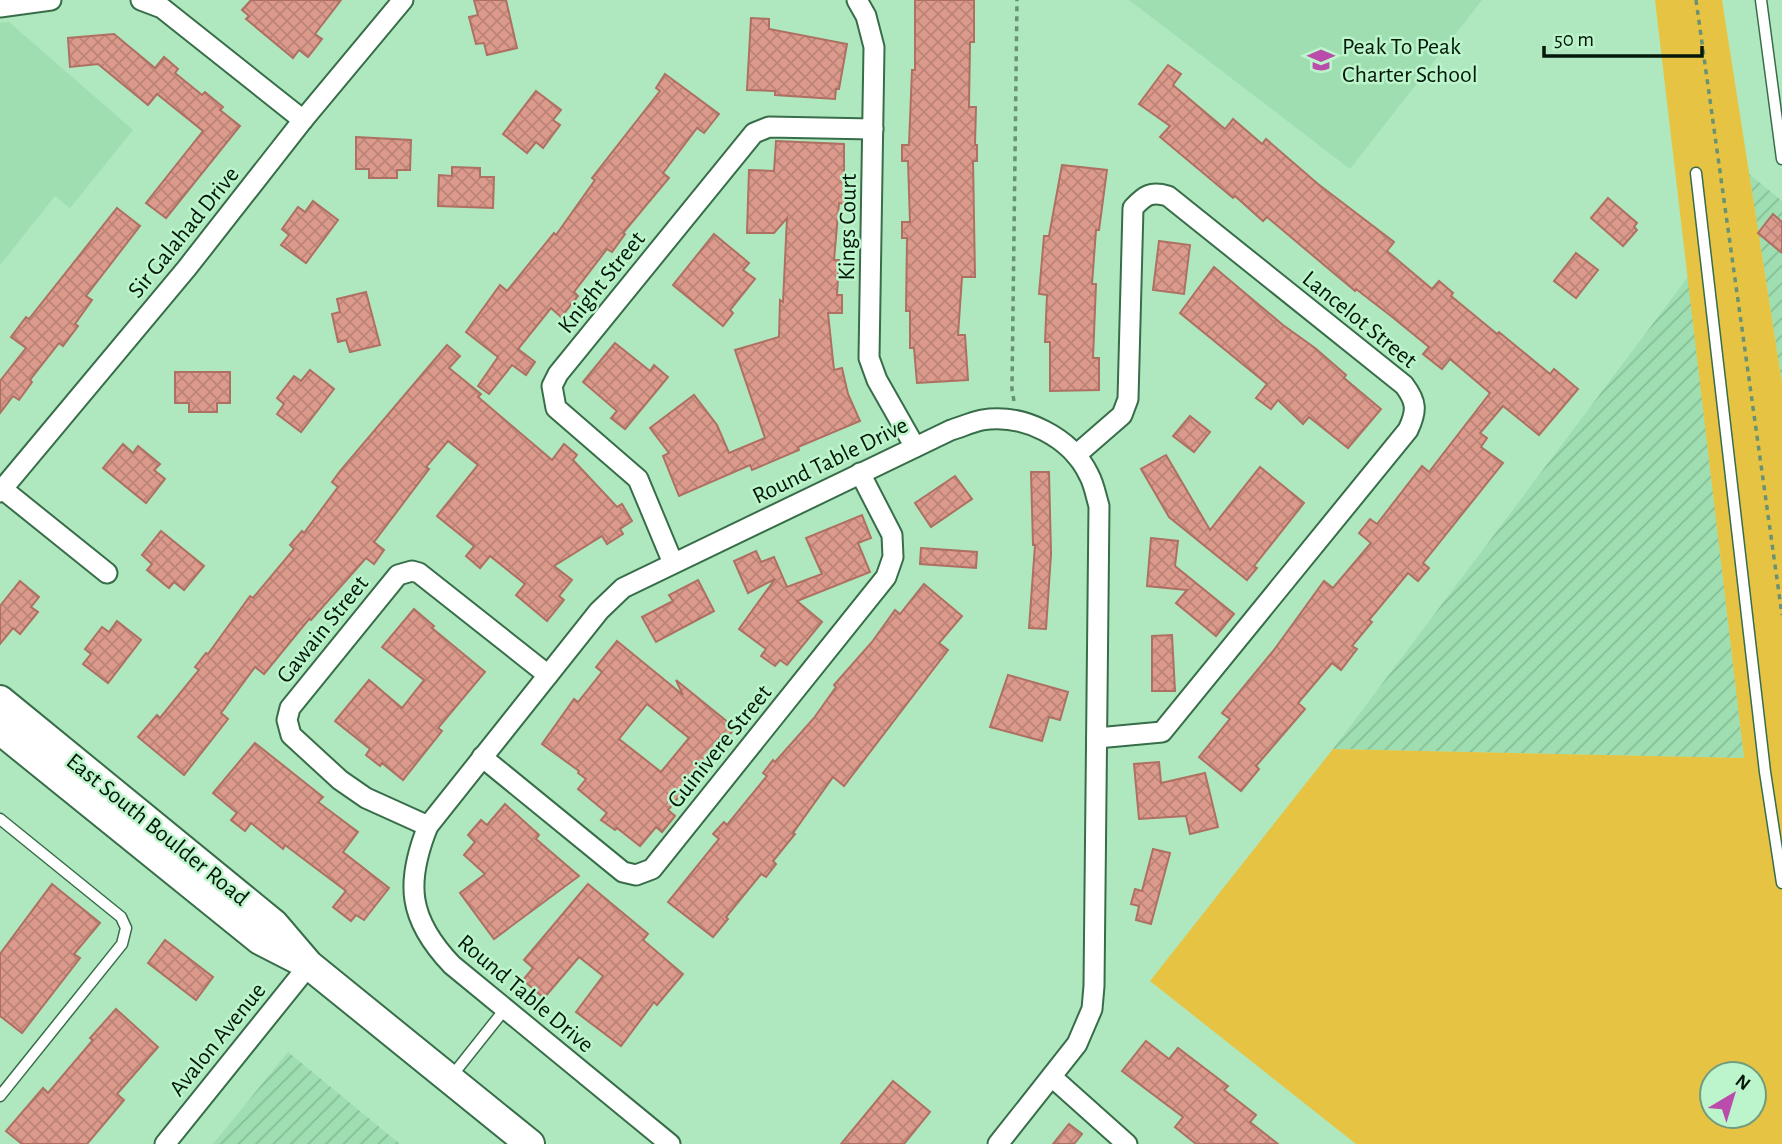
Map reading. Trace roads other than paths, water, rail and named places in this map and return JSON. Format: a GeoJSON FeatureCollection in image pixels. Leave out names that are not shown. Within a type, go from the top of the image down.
{"type":"FeatureCollection","features":[{"type":"Feature","properties":{"kind":"main road","name":"East South Boulder Road"},"geometry":{"type":"LineString","coordinates":[[0,700],[274,924],[309,965],[530,1144]]}},
{"type":"Feature","properties":{"kind":"main road","name":"East South Boulder Road"},"geometry":{"type":"LineString","coordinates":[[0,730],[260,940],[309,965]]}},
{"type":"Feature","properties":{"kind":"street"},"geometry":{"type":"LineString","coordinates":[[0,7],[51,0]]}},
{"type":"Feature","properties":{"kind":"street"},"geometry":{"type":"LineString","coordinates":[[141,0],[162,8],[303,120]]}},
{"type":"Feature","properties":{"kind":"street","name":"Sir Galahad Drive"},"geometry":{"type":"LineString","coordinates":[[1,489],[187,268],[303,120],[402,0]]}},
{"type":"Feature","properties":{"kind":"street","name":"Kings Court"},"geometry":{"type":"LineString","coordinates":[[857,0],[866,16],[874,47],[869,358],[877,380],[915,447]]}},
{"type":"Feature","properties":{"kind":"street","name":"Knight Street"},"geometry":{"type":"LineString","coordinates":[[673,563],[638,479],[556,408],[552,386],[558,374],[754,133],[769,127],[873,129]]}},
{"type":"Feature","properties":{"kind":"street","name":"Lancelot Street"},"geometry":{"type":"LineString","coordinates":[[1076,455],[1122,415],[1128,399],[1133,208],[1144,195],[1156,192],[1168,195],[1404,384],[1413,396],[1415,414],[1408,430],[1162,732],[1097,738]]}},
{"type":"Feature","properties":{"kind":"street","name":"Round Table Drive"},"geometry":{"type":"LineString","coordinates":[[670,1144],[452,965],[434,946],[418,915],[413,881],[416,855],[428,826],[599,611],[623,588],[951,430],[983,420],[1017,421],[1055,436],[1076,455],[1089,474],[1099,506],[1092,1009],[1077,1044],[998,1144]]}},
{"type":"Feature","properties":{"kind":"street","name":"Guinivere Street"},"geometry":{"type":"LineString","coordinates":[[482,757],[623,872],[636,875],[652,869],[886,578],[893,557],[892,535],[860,473]]}},
{"type":"Feature","properties":{"kind":"street"},"geometry":{"type":"LineString","coordinates":[[1,489],[107,573]]}},
{"type":"Feature","properties":{"kind":"street","name":"Gawain Street"},"geometry":{"type":"LineString","coordinates":[[428,826],[366,798],[340,780],[291,735],[287,720],[290,708],[398,575],[412,572],[419,573],[548,675]]}},
{"type":"Feature","properties":{"kind":"street","name":"Avalon Avenue"},"geometry":{"type":"LineString","coordinates":[[165,1144],[309,965]]}},
{"type":"Feature","properties":{"kind":"street"},"geometry":{"type":"LineString","coordinates":[[1052,1077],[1127,1144]]}},
{"type":"Feature","properties":{"kind":"lane"},"geometry":{"type":"LineString","coordinates":[[1761,0],[1782,159]]}},
{"type":"Feature","properties":{"kind":"lane"},"geometry":{"type":"LineString","coordinates":[[1696,173],[1765,772],[1782,883]]}},
{"type":"Feature","properties":{"kind":"lane"},"geometry":{"type":"LineString","coordinates":[[0,819],[121,917],[126,929],[122,944],[0,1096]]}},
{"type":"Feature","properties":{"kind":"lane"},"geometry":{"type":"LineString","coordinates":[[450,1079],[505,1009]]}},
{"type":"Feature","properties":{"kind":"place","name":"Peak To Peak Charter School"},"geometry":{"type":"Point","coordinates":[1321,60]}}]}
